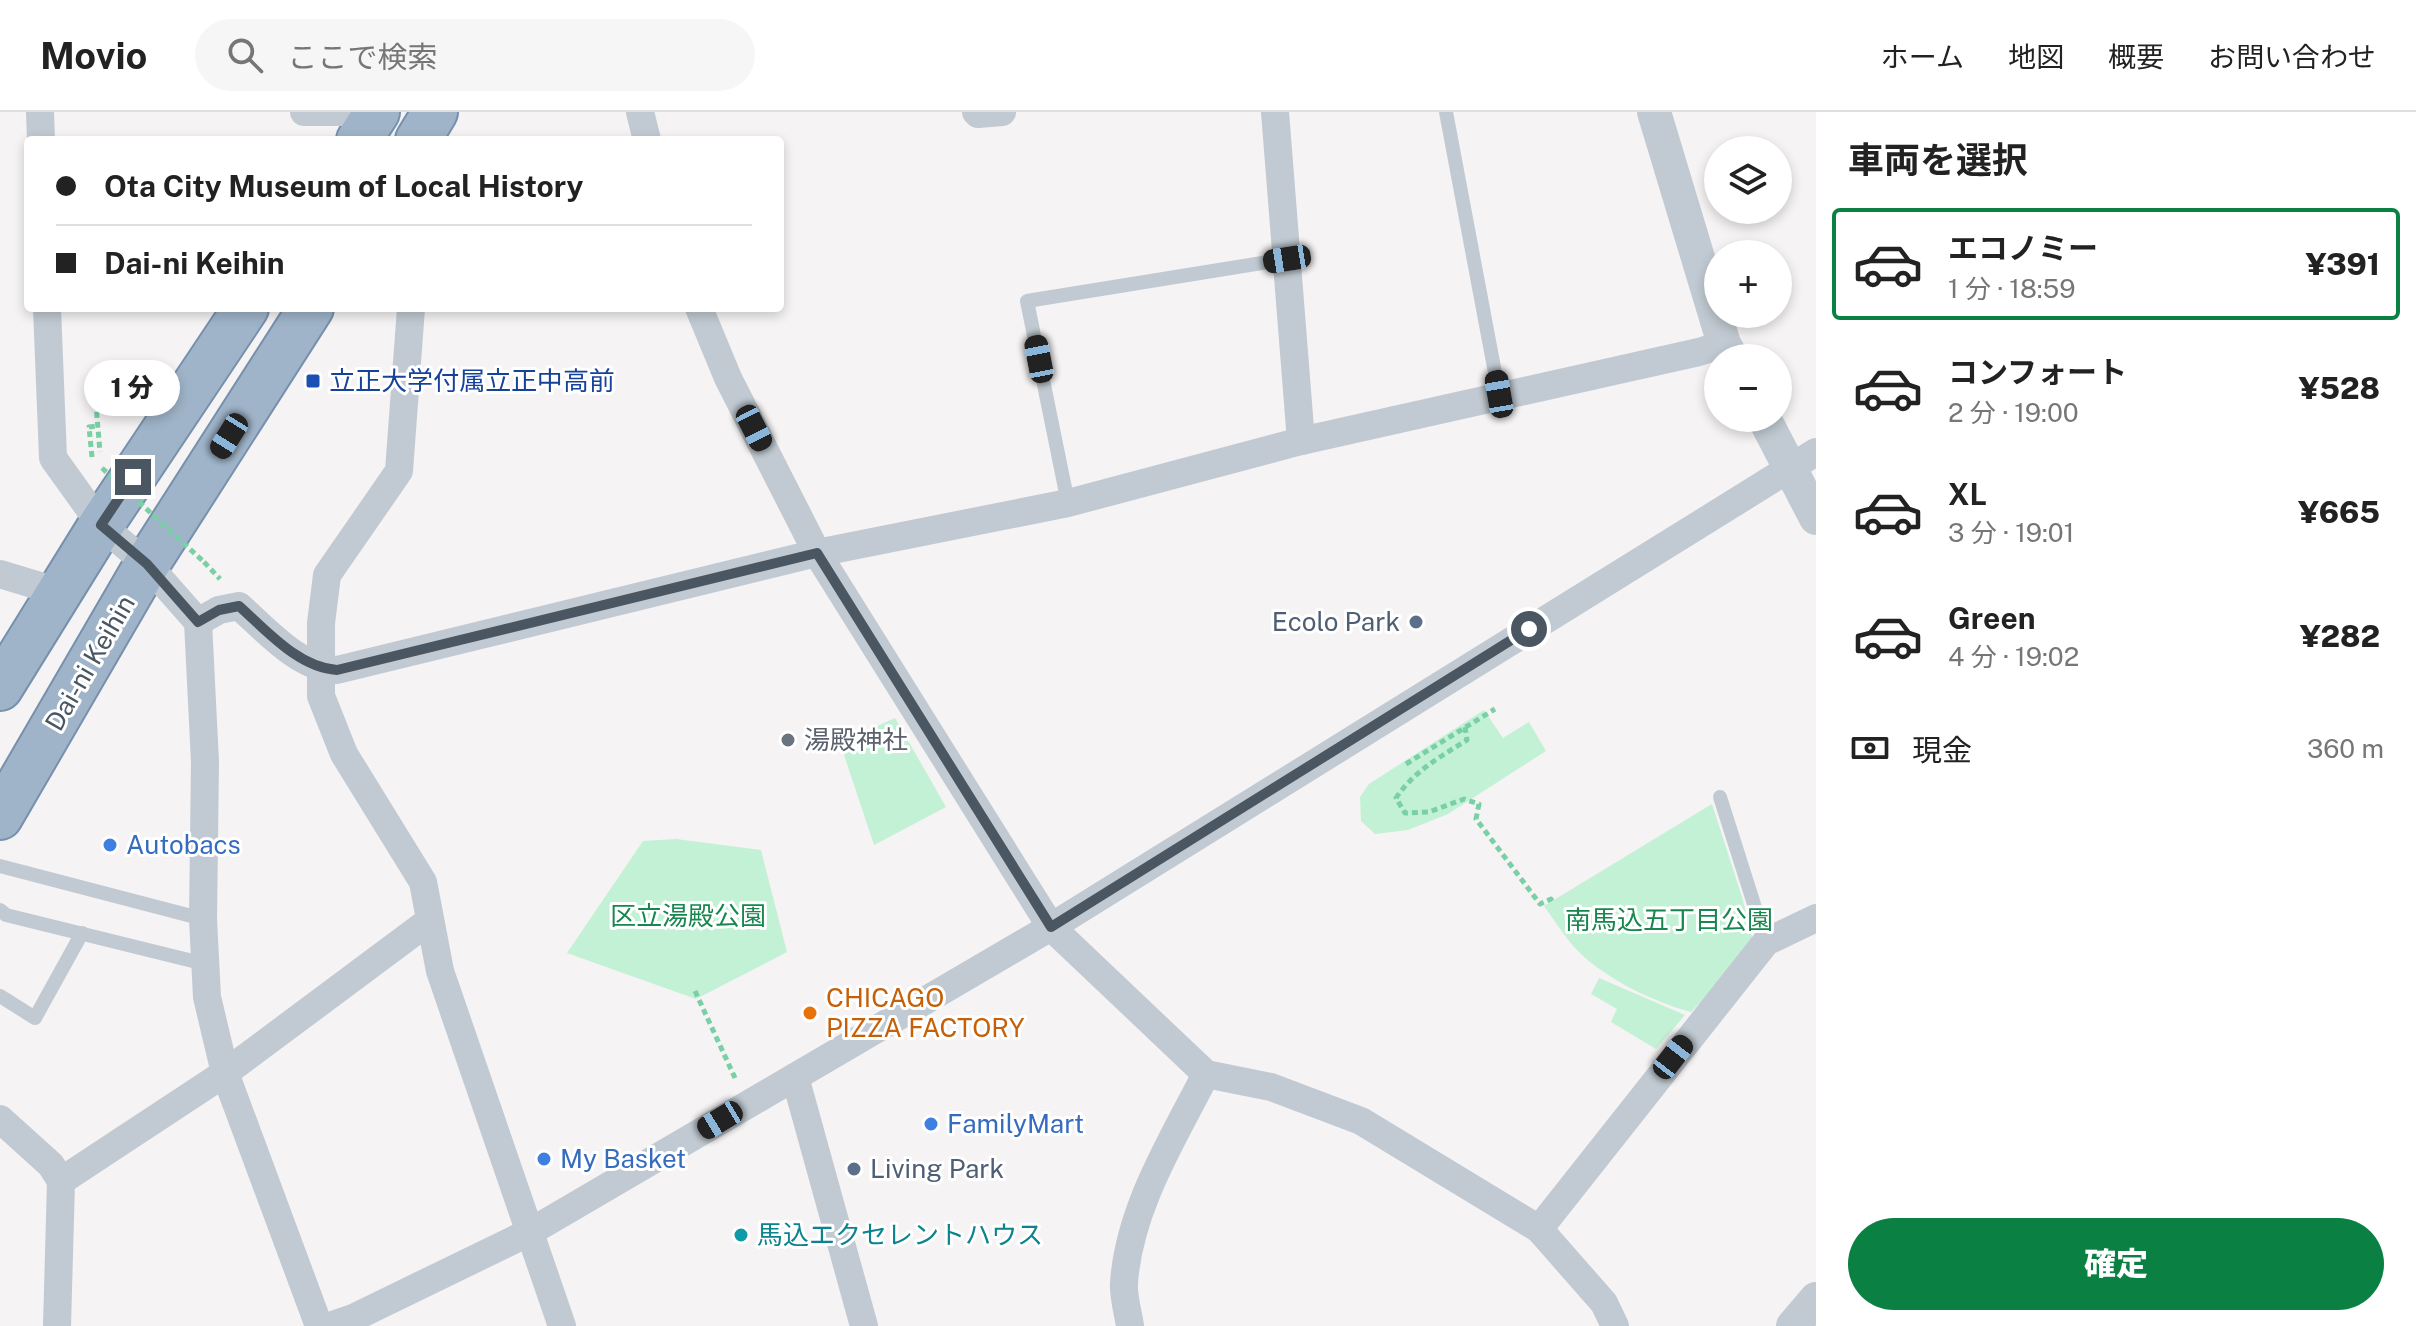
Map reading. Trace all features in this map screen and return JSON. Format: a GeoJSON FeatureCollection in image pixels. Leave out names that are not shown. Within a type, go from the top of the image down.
{"type":"FeatureCollection","features":[{"type":"Feature","properties":{"kind":"highway"},"geometry":{"type":"LineString","coordinates":[[362,136],[378,112]]}},
{"type":"Feature","properties":{"kind":"highway"},"geometry":{"type":"LineString","coordinates":[[420,136],[435,112]]}},
{"type":"Feature","properties":{"kind":"highway"},"geometry":{"type":"LineString","coordinates":[[0,688],[101,525],[243,312]]}},
{"type":"Feature","properties":{"kind":"highway","name":"Dai-ni Keihin"},"geometry":{"type":"LineString","coordinates":[[0,817],[147,564],[308,312]]}},
{"type":"Feature","properties":{"kind":"street"},"geometry":{"type":"LineString","coordinates":[[40,112],[41,136]]}},
{"type":"Feature","properties":{"kind":"street"},"geometry":{"type":"LineString","coordinates":[[304,112],[378,112]]}},
{"type":"Feature","properties":{"kind":"street"},"geometry":{"type":"LineString","coordinates":[[640,112],[646,136]]}},
{"type":"Feature","properties":{"kind":"street"},"geometry":{"type":"LineString","coordinates":[[976,112],[1002,112]]}},
{"type":"Feature","properties":{"kind":"street"},"geometry":{"type":"LineString","coordinates":[[1275,112],[1301,441]]}},
{"type":"Feature","properties":{"kind":"street"},"geometry":{"type":"LineString","coordinates":[[1654,112],[1726,344]]}},
{"type":"Feature","properties":{"kind":"street"},"geometry":{"type":"LineString","coordinates":[[47,312],[53,458],[101,525],[147,564],[198,622],[205,762],[203,919],[207,997],[225,1073],[319,1326]]}},
{"type":"Feature","properties":{"kind":"street"},"geometry":{"type":"LineString","coordinates":[[411,312],[399,471],[327,575],[321,623],[321,696],[344,754],[423,882],[440,971],[562,1326]]}},
{"type":"Feature","properties":{"kind":"street"},"geometry":{"type":"LineString","coordinates":[[701,312],[728,378],[817,553],[1051,927],[1206,1074],[1271,1087],[1361,1121],[1539,1229],[1604,1303],[1615,1326]]}},
{"type":"Feature","properties":{"kind":"street"},"geometry":{"type":"LineString","coordinates":[[198,622],[219,610],[239,606],[288,650],[322,669],[337,670],[817,553],[1068,503],[1301,441],[1499,394],[1704,352]]}},
{"type":"Feature","properties":{"kind":"street"},"geometry":{"type":"LineString","coordinates":[[1777,432],[1803,460],[1816,518]]}},
{"type":"Feature","properties":{"kind":"street"},"geometry":{"type":"LineString","coordinates":[[330,1326],[353,1318],[530,1232],[1051,927],[1803,460]]}},
{"type":"Feature","properties":{"kind":"street"},"geometry":{"type":"LineString","coordinates":[[0,574],[59,592]]}},
{"type":"Feature","properties":{"kind":"street"},"geometry":{"type":"LineString","coordinates":[[1539,1229],[1766,942],[1816,918]]}},
{"type":"Feature","properties":{"kind":"street"},"geometry":{"type":"LineString","coordinates":[[61,1181],[225,1073],[429,921]]}},
{"type":"Feature","properties":{"kind":"street"},"geometry":{"type":"LineString","coordinates":[[1130,1326],[1124,1285],[1130,1244],[1146,1196],[1206,1074]]}},
{"type":"Feature","properties":{"kind":"street"},"geometry":{"type":"LineString","coordinates":[[795,1077],[864,1326]]}},
{"type":"Feature","properties":{"kind":"street"},"geometry":{"type":"LineString","coordinates":[[0,1119],[51,1165],[61,1181],[57,1326]]}},
{"type":"Feature","properties":{"kind":"street"},"geometry":{"type":"LineString","coordinates":[[1793,1326],[1816,1299]]}},
{"type":"Feature","properties":{"kind":"lane"},"geometry":{"type":"LineString","coordinates":[[1446,112],[1499,394]]}},
{"type":"Feature","properties":{"kind":"lane"},"geometry":{"type":"LineString","coordinates":[[1068,503],[1027,301],[1287,259]]}},
{"type":"Feature","properties":{"kind":"lane"},"geometry":{"type":"LineString","coordinates":[[1720,797],[1766,942]]}},
{"type":"Feature","properties":{"kind":"lane"},"geometry":{"type":"LineString","coordinates":[[0,866],[203,919]]}},
{"type":"Feature","properties":{"kind":"lane"},"geometry":{"type":"LineString","coordinates":[[2,916],[205,964]]}},
{"type":"Feature","properties":{"kind":"lane"},"geometry":{"type":"LineString","coordinates":[[0,996],[35,1018],[82,933]]}},
{"type":"Feature","properties":{"kind":"path"},"geometry":{"type":"LineString","coordinates":[[94,382],[102,468],[204,562]]}},
{"type":"Feature","properties":{"kind":"path"},"geometry":{"type":"LineString","coordinates":[[92,461],[89,427],[98,426]]}},
{"type":"Feature","properties":{"kind":"path"},"geometry":{"type":"LineString","coordinates":[[1406,764],[1495,709]]}},
{"type":"Feature","properties":{"kind":"path"},"geometry":{"type":"LineString","coordinates":[[1465,727],[1467,740],[1424,767],[1406,782],[1396,798],[1405,813],[1429,812],[1464,799],[1479,804],[1476,819],[1540,904],[1551,899],[1553,904]]}},
{"type":"Feature","properties":{"kind":"path"},"geometry":{"type":"LineString","coordinates":[[695,991],[747,1104]]}},
{"type":"Feature","properties":{"kind":"green space"},"geometry":{"type":"Polygon","coordinates":[[[1484,710],[1503,738],[1529,722],[1546,751],[1448,814],[1408,830],[1375,834],[1361,821],[1360,797],[1369,784],[1484,710]]]}},
{"type":"Feature","properties":{"kind":"green space"},"geometry":{"type":"Polygon","coordinates":[[[895,718],[946,807],[874,845],[840,743],[895,718]]]}},
{"type":"Feature","properties":{"kind":"green space","name":"南馬込五丁目公園"},"geometry":{"type":"Polygon","coordinates":[[[1712,804],[1754,945],[1691,1012],[1646,996],[1590,962],[1574,947],[1544,906],[1712,804]]]}},
{"type":"Feature","properties":{"kind":"green space","name":"区立湯殿公園"},"geometry":{"type":"Polygon","coordinates":[[[676,839],[761,850],[787,952],[696,999],[567,953],[643,841],[676,839]]]}},
{"type":"Feature","properties":{"kind":"green space"},"geometry":{"type":"Polygon","coordinates":[[[1599,978],[1685,1015],[1656,1049],[1611,1022],[1617,1009],[1591,994],[1599,978]]]}},
{"type":"Feature","properties":{"kind":"place","name":"立正大学付属立正中高前"},"geometry":{"type":"Point","coordinates":[313,381]}},
{"type":"Feature","properties":{"kind":"place","name":"Ecolo Park"},"geometry":{"type":"Point","coordinates":[1416,622]}},
{"type":"Feature","properties":{"kind":"place","name":"湯殿神社"},"geometry":{"type":"Point","coordinates":[788,740]}},
{"type":"Feature","properties":{"kind":"place","name":"Autobacs"},"geometry":{"type":"Point","coordinates":[110,845]}},
{"type":"Feature","properties":{"kind":"place","name":"CHICAGO PIZZA FACTORY"},"geometry":{"type":"Point","coordinates":[810,1013]}},
{"type":"Feature","properties":{"kind":"place","name":"FamilyMart"},"geometry":{"type":"Point","coordinates":[931,1124]}},
{"type":"Feature","properties":{"kind":"place","name":"My Basket"},"geometry":{"type":"Point","coordinates":[544,1159]}},
{"type":"Feature","properties":{"kind":"place","name":"Living Park"},"geometry":{"type":"Point","coordinates":[854,1169]}},
{"type":"Feature","properties":{"kind":"place","name":"馬込エクセレントハウス"},"geometry":{"type":"Point","coordinates":[741,1235]}},
{"type":"Feature","properties":{"kind":"route"},"geometry":{"type":"LineString","coordinates":[[133,477],[101,525],[147,564],[198,622],[219,610],[239,606],[288,650],[322,669],[337,670],[817,553],[1051,927],[1529,629]]}}]}
